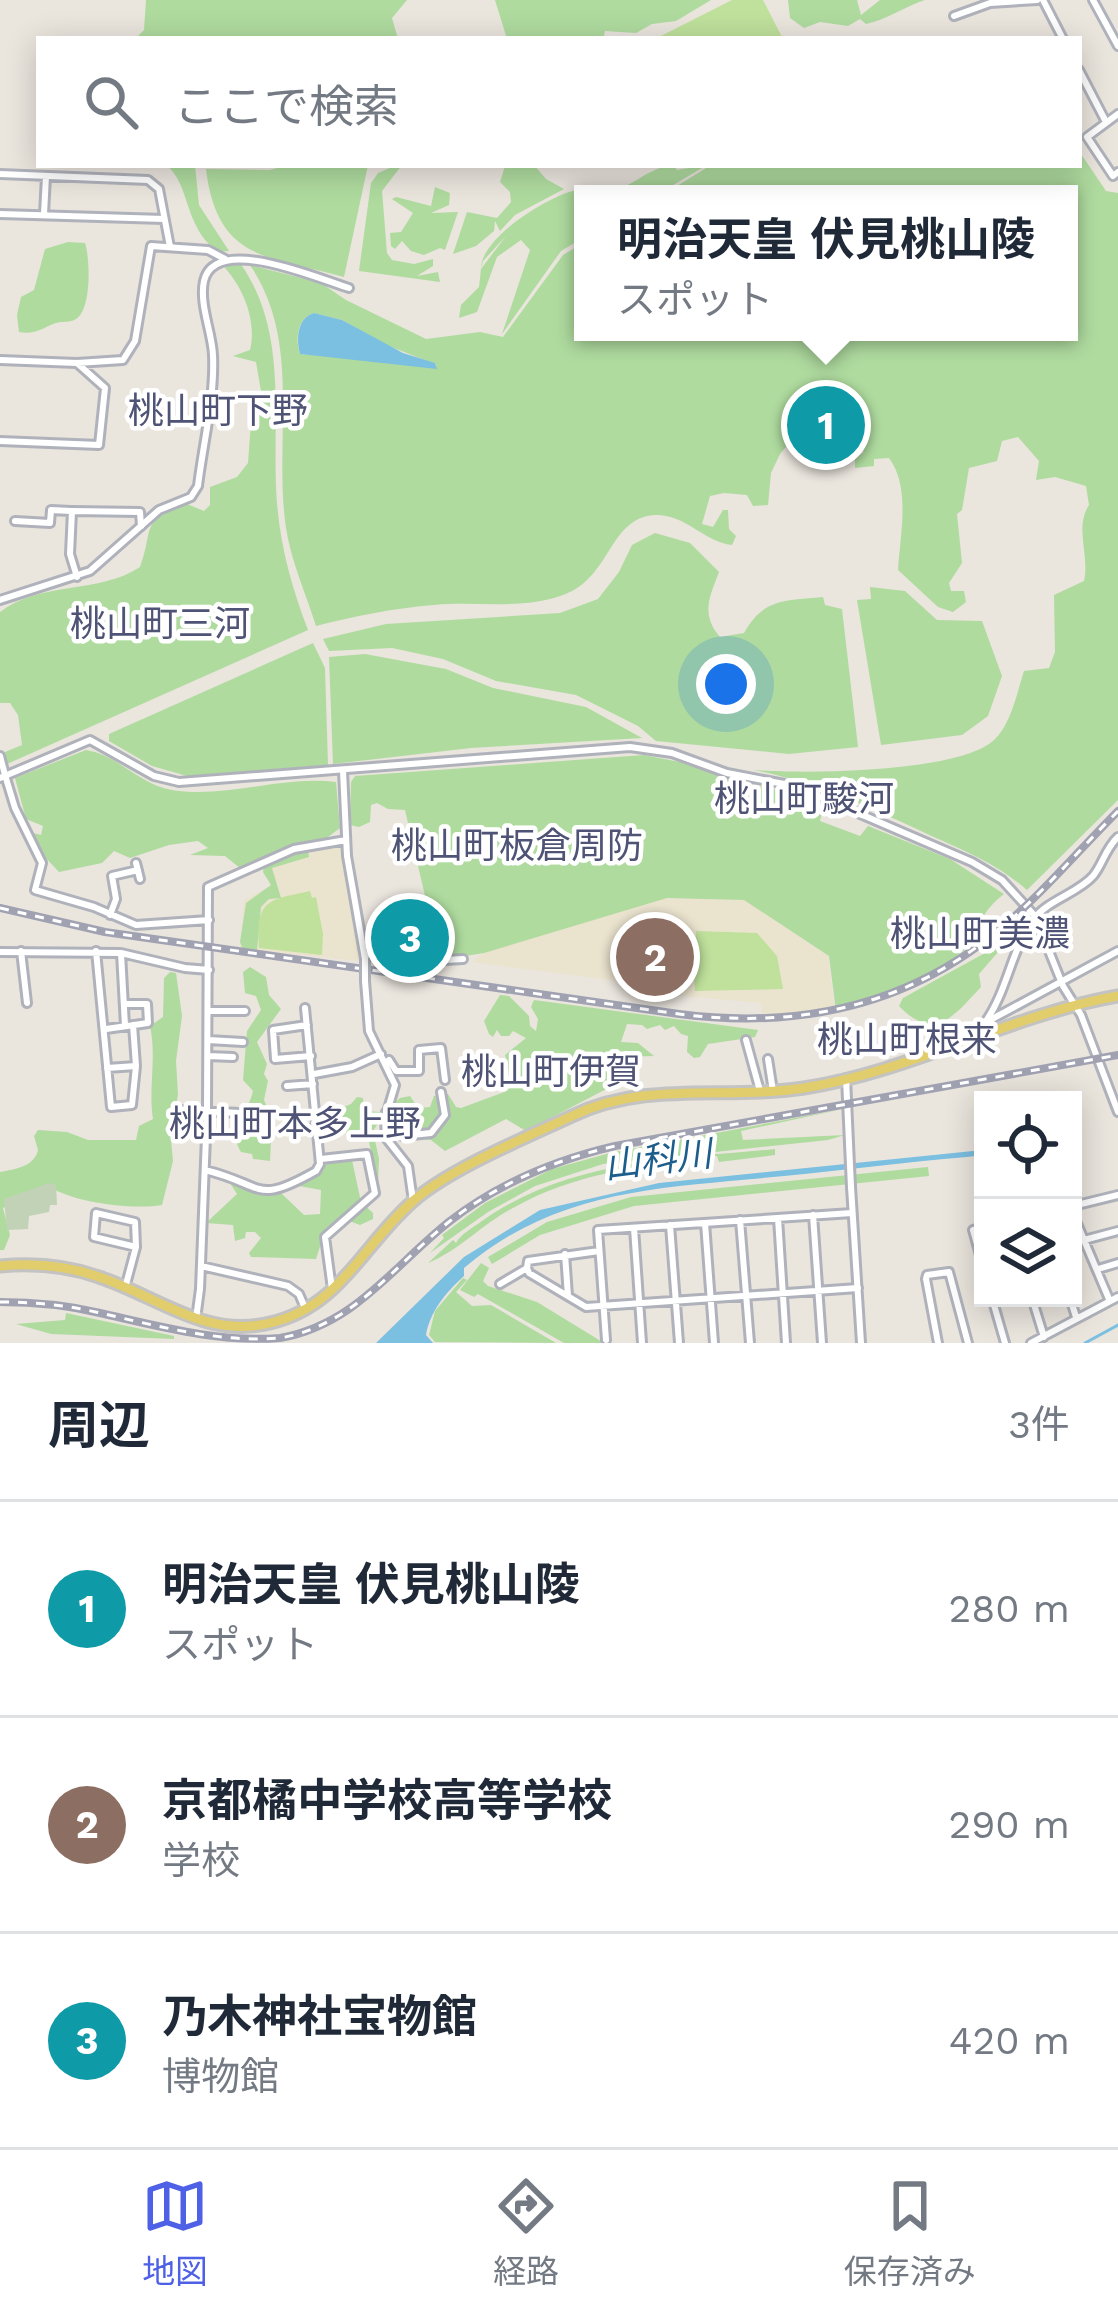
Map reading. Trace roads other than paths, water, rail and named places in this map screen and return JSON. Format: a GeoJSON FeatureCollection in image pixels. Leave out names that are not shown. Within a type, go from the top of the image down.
{"type":"FeatureCollection","features":[{"type":"Feature","properties":{"kind":"main road"},"geometry":{"type":"LineString","coordinates":[[0,1266],[76,1270],[195,1321],[248,1327],[307,1311],[334,1292],[412,1202],[524,1140],[606,1103],[672,1092],[773,1091],[845,1078],[1073,1004],[1118,996]]}},
{"type":"Feature","properties":{"kind":"street"},"geometry":{"type":"LineString","coordinates":[[954,16],[989,2],[1040,0],[1061,36]]}},
{"type":"Feature","properties":{"kind":"street"},"geometry":{"type":"LineString","coordinates":[[1093,0],[1118,46]]}},
{"type":"Feature","properties":{"kind":"street"},"geometry":{"type":"LineString","coordinates":[[1082,76],[1106,122]]}},
{"type":"Feature","properties":{"kind":"street"},"geometry":{"type":"LineString","coordinates":[[1118,114],[1087,137],[1113,176],[1118,172]]}},
{"type":"Feature","properties":{"kind":"street"},"geometry":{"type":"LineString","coordinates":[[0,175],[148,180],[159,190],[170,247]]}},
{"type":"Feature","properties":{"kind":"street"},"geometry":{"type":"LineString","coordinates":[[44,216],[46,176]]}},
{"type":"Feature","properties":{"kind":"street"},"geometry":{"type":"LineString","coordinates":[[0,214],[165,219]]}},
{"type":"Feature","properties":{"kind":"street"},"geometry":{"type":"LineString","coordinates":[[0,360],[77,363],[123,359],[136,341],[152,246],[208,250],[225,259],[257,261],[349,288]]}},
{"type":"Feature","properties":{"kind":"street"},"geometry":{"type":"LineString","coordinates":[[0,600],[77,578],[159,510],[191,497],[198,486],[213,366],[203,283],[212,266],[225,259]]}},
{"type":"Feature","properties":{"kind":"street"},"geometry":{"type":"LineString","coordinates":[[0,441],[99,445],[105,388],[77,363]]}},
{"type":"Feature","properties":{"kind":"street"},"geometry":{"type":"LineString","coordinates":[[15,520],[50,523],[51,510],[140,512],[141,526]]}},
{"type":"Feature","properties":{"kind":"street"},"geometry":{"type":"LineString","coordinates":[[72,511],[70,554],[77,578]]}},
{"type":"Feature","properties":{"kind":"street"},"geometry":{"type":"LineString","coordinates":[[3,776],[81,741],[98,741],[140,769],[179,782],[611,747],[673,753],[727,772],[807,790],[972,862],[1002,880],[1035,916],[1118,1112]]}},
{"type":"Feature","properties":{"kind":"street"},"geometry":{"type":"LineString","coordinates":[[0,756],[15,808],[42,863],[35,890],[136,925],[209,920]]}},
{"type":"Feature","properties":{"kind":"street"},"geometry":{"type":"LineString","coordinates":[[343,771],[346,840],[365,957],[369,1031],[395,1085],[386,1112],[386,1138],[408,1166],[412,1202]]}},
{"type":"Feature","properties":{"kind":"street"},"geometry":{"type":"LineString","coordinates":[[986,1021],[1035,916],[1094,875],[1118,837]]}},
{"type":"Feature","properties":{"kind":"street"},"geometry":{"type":"LineString","coordinates":[[195,1321],[207,1111],[208,887],[294,850],[346,840]]}},
{"type":"Feature","properties":{"kind":"street"},"geometry":{"type":"LineString","coordinates":[[110,915],[116,899],[112,876],[138,871]]}},
{"type":"Feature","properties":{"kind":"street"},"geometry":{"type":"LineString","coordinates":[[21,951],[28,1003]]}},
{"type":"Feature","properties":{"kind":"street"},"geometry":{"type":"LineString","coordinates":[[96,951],[111,1107],[132,1105],[136,1066],[124,1004],[121,953]]}},
{"type":"Feature","properties":{"kind":"street"},"geometry":{"type":"LineString","coordinates":[[939,1048],[1118,951]]}},
{"type":"Feature","properties":{"kind":"street"},"geometry":{"type":"LineString","coordinates":[[0,952],[121,953],[208,970]]}},
{"type":"Feature","properties":{"kind":"street"},"geometry":{"type":"LineString","coordinates":[[365,957],[463,959]]}},
{"type":"Feature","properties":{"kind":"street"},"geometry":{"type":"LineString","coordinates":[[106,1029],[148,1023],[146,1004],[124,1004]]}},
{"type":"Feature","properties":{"kind":"street"},"geometry":{"type":"LineString","coordinates":[[205,1170],[272,1192],[311,1174],[319,1160],[318,1128],[305,1008]]}},
{"type":"Feature","properties":{"kind":"street"},"geometry":{"type":"LineString","coordinates":[[208,1011],[245,1011]]}},
{"type":"Feature","properties":{"kind":"street"},"geometry":{"type":"LineString","coordinates":[[307,1025],[273,1030],[275,1059],[311,1057]]}},
{"type":"Feature","properties":{"kind":"street"},"geometry":{"type":"LineString","coordinates":[[208,1040],[243,1042]]}},
{"type":"Feature","properties":{"kind":"street"},"geometry":{"type":"LineString","coordinates":[[746,1040],[760,1091]]}},
{"type":"Feature","properties":{"kind":"street"},"geometry":{"type":"LineString","coordinates":[[386,1062],[396,1071],[419,1071],[419,1050],[441,1048],[446,1080]]}},
{"type":"Feature","properties":{"kind":"street"},"geometry":{"type":"LineString","coordinates":[[314,1074],[352,1067],[381,1054]]}},
{"type":"Feature","properties":{"kind":"street"},"geometry":{"type":"LineString","coordinates":[[208,1056],[233,1057]]}},
{"type":"Feature","properties":{"kind":"street"},"geometry":{"type":"LineString","coordinates":[[768,1058],[773,1091]]}},
{"type":"Feature","properties":{"kind":"street"},"geometry":{"type":"LineString","coordinates":[[107,1068],[136,1066]]}},
{"type":"Feature","properties":{"kind":"street"},"geometry":{"type":"LineString","coordinates":[[845,1078],[861,1343]]}},
{"type":"Feature","properties":{"kind":"street"},"geometry":{"type":"LineString","coordinates":[[287,1086],[315,1084]]}},
{"type":"Feature","properties":{"kind":"street"},"geometry":{"type":"LineString","coordinates":[[386,1112],[402,1136],[431,1133],[445,1115],[441,1092]]}},
{"type":"Feature","properties":{"kind":"street"},"geometry":{"type":"LineString","coordinates":[[178,1110],[240,1113]]}},
{"type":"Feature","properties":{"kind":"street"},"geometry":{"type":"LineString","coordinates":[[292,1130],[318,1128]]}},
{"type":"Feature","properties":{"kind":"street"},"geometry":{"type":"LineString","coordinates":[[176,1132],[206,1133]]}},
{"type":"Feature","properties":{"kind":"street"},"geometry":{"type":"LineString","coordinates":[[319,1160],[364,1152],[371,1158],[373,1199],[325,1237],[334,1292]]}},
{"type":"Feature","properties":{"kind":"street"},"geometry":{"type":"LineString","coordinates":[[1082,1207],[1118,1195]]}},
{"type":"Feature","properties":{"kind":"street"},"geometry":{"type":"LineString","coordinates":[[125,1288],[136,1246],[135,1222],[96,1213],[94,1237],[136,1246]]}},
{"type":"Feature","properties":{"kind":"street"},"geometry":{"type":"LineString","coordinates":[[606,1340],[598,1230],[852,1213]]}},
{"type":"Feature","properties":{"kind":"street"},"geometry":{"type":"LineString","coordinates":[[814,1215],[822,1343]]}},
{"type":"Feature","properties":{"kind":"street"},"geometry":{"type":"LineString","coordinates":[[778,1218],[786,1343]]}},
{"type":"Feature","properties":{"kind":"street"},"geometry":{"type":"LineString","coordinates":[[740,1220],[750,1343]]}},
{"type":"Feature","properties":{"kind":"street"},"geometry":{"type":"LineString","coordinates":[[705,1223],[714,1343]]}},
{"type":"Feature","properties":{"kind":"street"},"geometry":{"type":"LineString","coordinates":[[670,1225],[679,1343]]}},
{"type":"Feature","properties":{"kind":"street"},"geometry":{"type":"LineString","coordinates":[[634,1228],[642,1343]]}},
{"type":"Feature","properties":{"kind":"street"},"geometry":{"type":"LineString","coordinates":[[1084,1240],[1118,1231]]}},
{"type":"Feature","properties":{"kind":"street"},"geometry":{"type":"LineString","coordinates":[[1031,1343],[1114,1299],[1082,1235]]}},
{"type":"Feature","properties":{"kind":"street"},"geometry":{"type":"LineString","coordinates":[[599,1251],[528,1261],[527,1268],[586,1306],[858,1288]]}},
{"type":"Feature","properties":{"kind":"street"},"geometry":{"type":"LineString","coordinates":[[565,1254],[568,1296]]}},
{"type":"Feature","properties":{"kind":"street"},"geometry":{"type":"LineString","coordinates":[[938,1259],[939,1272]]}},
{"type":"Feature","properties":{"kind":"street"},"geometry":{"type":"LineString","coordinates":[[1097,1270],[1118,1264]]}},
{"type":"Feature","properties":{"kind":"street"},"geometry":{"type":"LineString","coordinates":[[201,1266],[288,1286],[299,1294],[307,1311]]}},
{"type":"Feature","properties":{"kind":"street"},"geometry":{"type":"LineString","coordinates":[[500,1284],[527,1268]]}},
{"type":"Feature","properties":{"kind":"street"},"geometry":{"type":"LineString","coordinates":[[938,1343],[926,1280],[927,1275],[939,1272],[949,1273],[968,1343]]}},
{"type":"Feature","properties":{"kind":"street"},"geometry":{"type":"LineString","coordinates":[[995,1307],[1005,1343]]}},
{"type":"Feature","properties":{"kind":"street"},"geometry":{"type":"LineString","coordinates":[[1035,1307],[1044,1337]]}},
{"type":"Feature","properties":{"kind":"street"},"geometry":{"type":"LineString","coordinates":[[1073,1307],[1076,1318]]}},
{"type":"Feature","properties":{"kind":"water"},"geometry":{"type":"Polygon","coordinates":[[[314,313],[342,320],[403,353],[435,363],[437,369],[300,354],[299,330],[314,313]]]}},
{"type":"Feature","properties":{"kind":"water"},"geometry":{"type":"Polygon","coordinates":[[[974,1151],[974,1156],[967,1157],[656,1189],[576,1206],[500,1241],[464,1268],[464,1276],[431,1318],[426,1335],[433,1343],[376,1343],[464,1257],[540,1210],[659,1183],[974,1151]]]}},
{"type":"Feature","properties":{"kind":"waterway"},"geometry":{"type":"LineString","coordinates":[[1085,1343],[1118,1325]]}},
{"type":"Feature","properties":{"kind":"railway"},"geometry":{"type":"LineString","coordinates":[[0,908],[105,932],[679,1014],[766,1018],[808,1014],[889,994],[964,956],[1031,901],[1118,811]]}},
{"type":"Feature","properties":{"kind":"railway"},"geometry":{"type":"LineString","coordinates":[[0,1302],[75,1308],[212,1336],[280,1338],[307,1331],[352,1307],[450,1221],[488,1195],[571,1158],[615,1146],[1118,1055]]}},
{"type":"Feature","properties":{"kind":"place","name":"明治天皇 伏見桃山陵"},"geometry":{"type":"Point","coordinates":[826,425]}},
{"type":"Feature","properties":{"kind":"place","name":"乃木神社宝物館"},"geometry":{"type":"Point","coordinates":[410,938]}},
{"type":"Feature","properties":{"kind":"place","name":"京都橘中学校高等学校"},"geometry":{"type":"Point","coordinates":[655,957]}},
{"type":"Feature","properties":{"kind":"district","name":"桃山町下野"},"geometry":{"type":"Point","coordinates":[218,411]}},
{"type":"Feature","properties":{"kind":"district","name":"桃山町三河"},"geometry":{"type":"Point","coordinates":[160,624]}},
{"type":"Feature","properties":{"kind":"district","name":"桃山町駿河"},"geometry":{"type":"Point","coordinates":[804,799]}},
{"type":"Feature","properties":{"kind":"district","name":"桃山町板倉周防"},"geometry":{"type":"Point","coordinates":[517,846]}},
{"type":"Feature","properties":{"kind":"district","name":"桃山町美濃"},"geometry":{"type":"Point","coordinates":[980,934]}},
{"type":"Feature","properties":{"kind":"district","name":"桃山町根来"},"geometry":{"type":"Point","coordinates":[907,1040]}},
{"type":"Feature","properties":{"kind":"district","name":"桃山町伊賀"},"geometry":{"type":"Point","coordinates":[551,1072]}},
{"type":"Feature","properties":{"kind":"district","name":"桃山町本多上野"},"geometry":{"type":"Point","coordinates":[295,1124]}},
{"type":"Feature","properties":{"kind":"water label","name":"山科川"},"geometry":{"type":"Point","coordinates":[658,1160]}}]}
